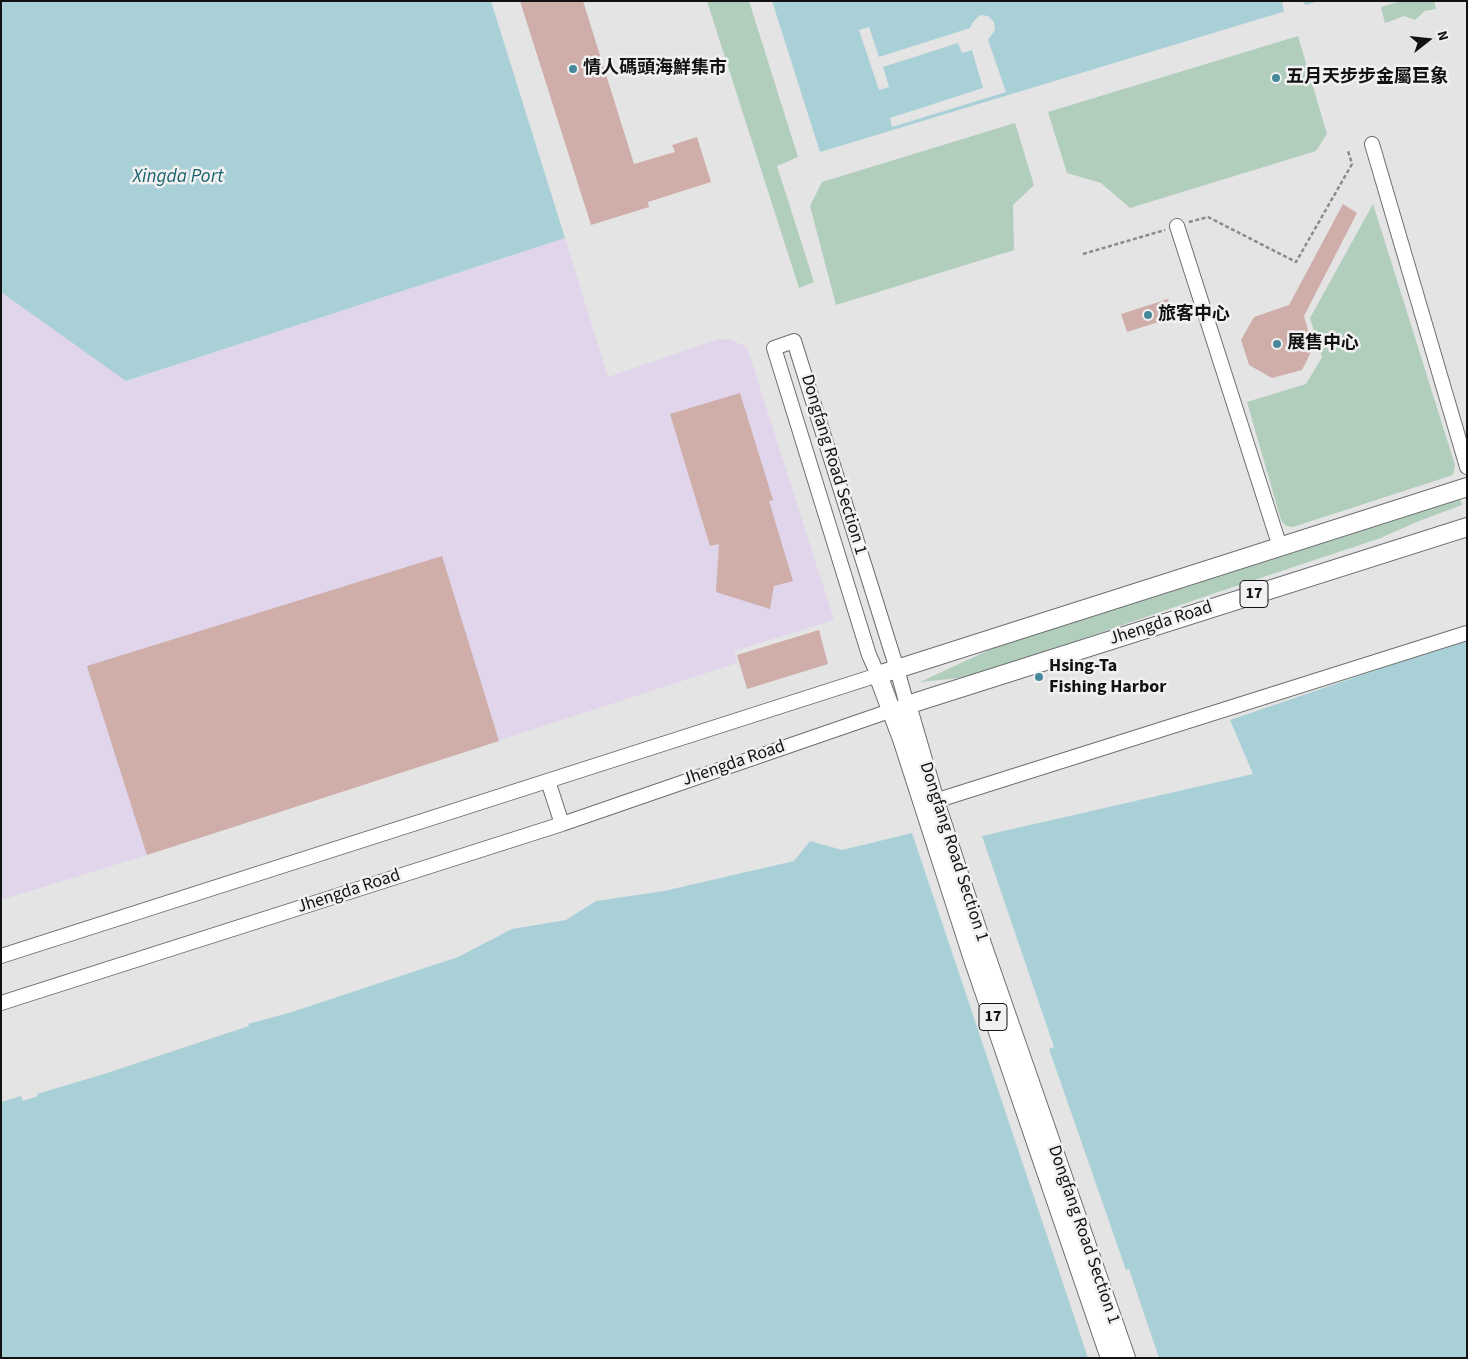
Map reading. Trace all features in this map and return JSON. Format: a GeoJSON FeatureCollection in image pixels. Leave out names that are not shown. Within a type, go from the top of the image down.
{"type":"FeatureCollection","features":[{"type":"Feature","properties":{"kind":"main road","name":"Jhengda Road"},"geometry":{"type":"LineString","coordinates":[[878,675],[1467,487]]}},
{"type":"Feature","properties":{"kind":"main road","name":"Jhengda Road"},"geometry":{"type":"LineString","coordinates":[[899,707],[1467,527]]}},
{"type":"Feature","properties":{"kind":"main road","name":"Dongfang Road Section 1"},"geometry":{"type":"LineString","coordinates":[[878,675],[899,707],[935,801],[984,950],[1126,1358]]}},
{"type":"Feature","properties":{"kind":"main road","name":"Dongfang Road Section 1"},"geometry":{"type":"LineString","coordinates":[[899,707],[972,956],[1110,1358]]}},
{"type":"Feature","properties":{"kind":"street"},"geometry":{"type":"LineString","coordinates":[[1372,144],[1467,467]]}},
{"type":"Feature","properties":{"kind":"street"},"geometry":{"type":"LineString","coordinates":[[1177,226],[1280,547]]}},
{"type":"Feature","properties":{"kind":"street","name":"Dongfang Road Section 1"},"geometry":{"type":"LineString","coordinates":[[878,675],[869,654],[774,348],[794,341],[898,669],[899,707]]}},
{"type":"Feature","properties":{"kind":"street"},"geometry":{"type":"LineString","coordinates":[[935,801],[1467,633]]}},
{"type":"Feature","properties":{"kind":"street","name":"Jhengda Road"},"geometry":{"type":"LineString","coordinates":[[1,956],[878,675]]}},
{"type":"Feature","properties":{"kind":"street","name":"Jhengda Road"},"geometry":{"type":"LineString","coordinates":[[1,1003],[562,824],[899,707]]}},
{"type":"Feature","properties":{"kind":"street"},"geometry":{"type":"LineString","coordinates":[[548,781],[562,824]]}},
{"type":"Feature","properties":{"kind":"path"},"geometry":{"type":"LineString","coordinates":[[1296,262],[1352,164],[1348,151]]}},
{"type":"Feature","properties":{"kind":"shaded area"},"geometry":{"type":"Polygon","coordinates":[[[565,238],[608,377],[719,339],[731,340],[747,347],[834,620],[734,651],[737,663],[147,855],[1,900],[1,292],[127,381],[565,238]]]}},
{"type":"Feature","properties":{"kind":"green space"},"geometry":{"type":"Polygon","coordinates":[[[707,1],[749,1],[798,157],[777,166],[814,282],[799,288],[707,1]]]}},
{"type":"Feature","properties":{"kind":"green space"},"geometry":{"type":"Polygon","coordinates":[[[1401,1],[1434,1],[1436,9],[1425,11],[1415,20],[1404,16],[1385,23],[1381,7],[1401,1]]]}},
{"type":"Feature","properties":{"kind":"green space"},"geometry":{"type":"Polygon","coordinates":[[[1298,36],[1327,134],[1316,151],[1130,208],[1101,183],[1067,173],[1048,112],[1298,36]]]}},
{"type":"Feature","properties":{"kind":"green space"},"geometry":{"type":"Polygon","coordinates":[[[1015,123],[1034,185],[1013,205],[1014,250],[836,305],[810,206],[822,182],[1015,123]]]}},
{"type":"Feature","properties":{"kind":"green space"},"geometry":{"type":"Polygon","coordinates":[[[1373,204],[1455,465],[1453,475],[1293,527],[1286,526],[1281,520],[1247,402],[1306,384],[1322,357],[1310,318],[1373,204]]]}},
{"type":"Feature","properties":{"kind":"green space"},"geometry":{"type":"Polygon","coordinates":[[[1460,499],[1462,505],[1378,539],[998,668],[959,678],[920,682],[1002,644],[1460,499]]]}},
{"type":"Feature","properties":{"kind":"water","name":"Xingda Port"},"geometry":{"type":"Polygon","coordinates":[[[1,1],[491,1],[565,238],[126,381],[1,292],[1,1]]]}},
{"type":"Feature","properties":{"kind":"water"},"geometry":{"type":"Polygon","coordinates":[[[772,1],[1319,1],[820,152],[772,1]]]}},
{"type":"Feature","properties":{"kind":"water"},"geometry":{"type":"Polygon","coordinates":[[[1467,639],[1467,1358],[1159,1358],[1129,1269],[1126,1270],[1049,1049],[1054,1047],[982,836],[1253,774],[1230,720],[1467,639]]]}},
{"type":"Feature","properties":{"kind":"water"},"geometry":{"type":"Polygon","coordinates":[[[912,833],[1088,1358],[1,1358],[1,1102],[21,1096],[23,1101],[38,1096],[37,1094],[249,1026],[248,1024],[292,1012],[458,957],[512,929],[566,920],[596,901],[664,891],[794,861],[810,841],[842,850],[912,833]]]}},
{"type":"Feature","properties":{"kind":"pier"},"geometry":{"type":"Polygon","coordinates":[[[1282,1],[1304,1],[1305,6],[1284,12],[1282,1]]]}},
{"type":"Feature","properties":{"kind":"pier"},"geometry":{"type":"Polygon","coordinates":[[[980,15],[988,16],[994,22],[995,30],[988,40],[1006,92],[892,127],[890,118],[983,88],[972,50],[962,53],[958,43],[883,67],[889,87],[879,90],[859,30],[869,27],[879,57],[970,28],[980,15]]]}},
{"type":"Feature","properties":{"kind":"building","name":"情人碼頭海鮮集市"},"geometry":{"type":"Polygon","coordinates":[[[520,1],[583,1],[634,164],[675,152],[672,145],[697,137],[711,182],[648,202],[649,207],[591,225],[520,1]]]}},
{"type":"Feature","properties":{"kind":"building","name":"展售中心"},"geometry":{"type":"Polygon","coordinates":[[[1343,204],[1357,213],[1304,316],[1313,348],[1302,370],[1272,378],[1249,365],[1241,340],[1254,317],[1289,305],[1343,204]]]}},
{"type":"Feature","properties":{"kind":"building","name":"旅客中心"},"geometry":{"type":"Polygon","coordinates":[[[1168,299],[1174,317],[1127,332],[1121,314],[1168,299]]]}},
{"type":"Feature","properties":{"kind":"building"},"geometry":{"type":"Polygon","coordinates":[[[740,393],[773,500],[769,501],[793,581],[774,586],[770,609],[716,592],[719,544],[710,546],[670,414],[740,393]]]}},
{"type":"Feature","properties":{"kind":"building"},"geometry":{"type":"Polygon","coordinates":[[[442,556],[499,741],[147,855],[87,666],[442,556]]]}},
{"type":"Feature","properties":{"kind":"building"},"geometry":{"type":"Polygon","coordinates":[[[819,630],[828,664],[747,689],[737,655],[819,630]]]}},
{"type":"Feature","properties":{"kind":"place","name":"情人碼頭海鮮集市"},"geometry":{"type":"Point","coordinates":[573,69]}},
{"type":"Feature","properties":{"kind":"place","name":"五月天步步金屬巨象"},"geometry":{"type":"Point","coordinates":[1276,78]}},
{"type":"Feature","properties":{"kind":"place","name":"旅客中心"},"geometry":{"type":"Point","coordinates":[1148,315]}},
{"type":"Feature","properties":{"kind":"place","name":"展售中心"},"geometry":{"type":"Point","coordinates":[1277,344]}},
{"type":"Feature","properties":{"kind":"place","name":"Hsing-Ta Fishing Harbor"},"geometry":{"type":"Point","coordinates":[1039,677]}}]}
